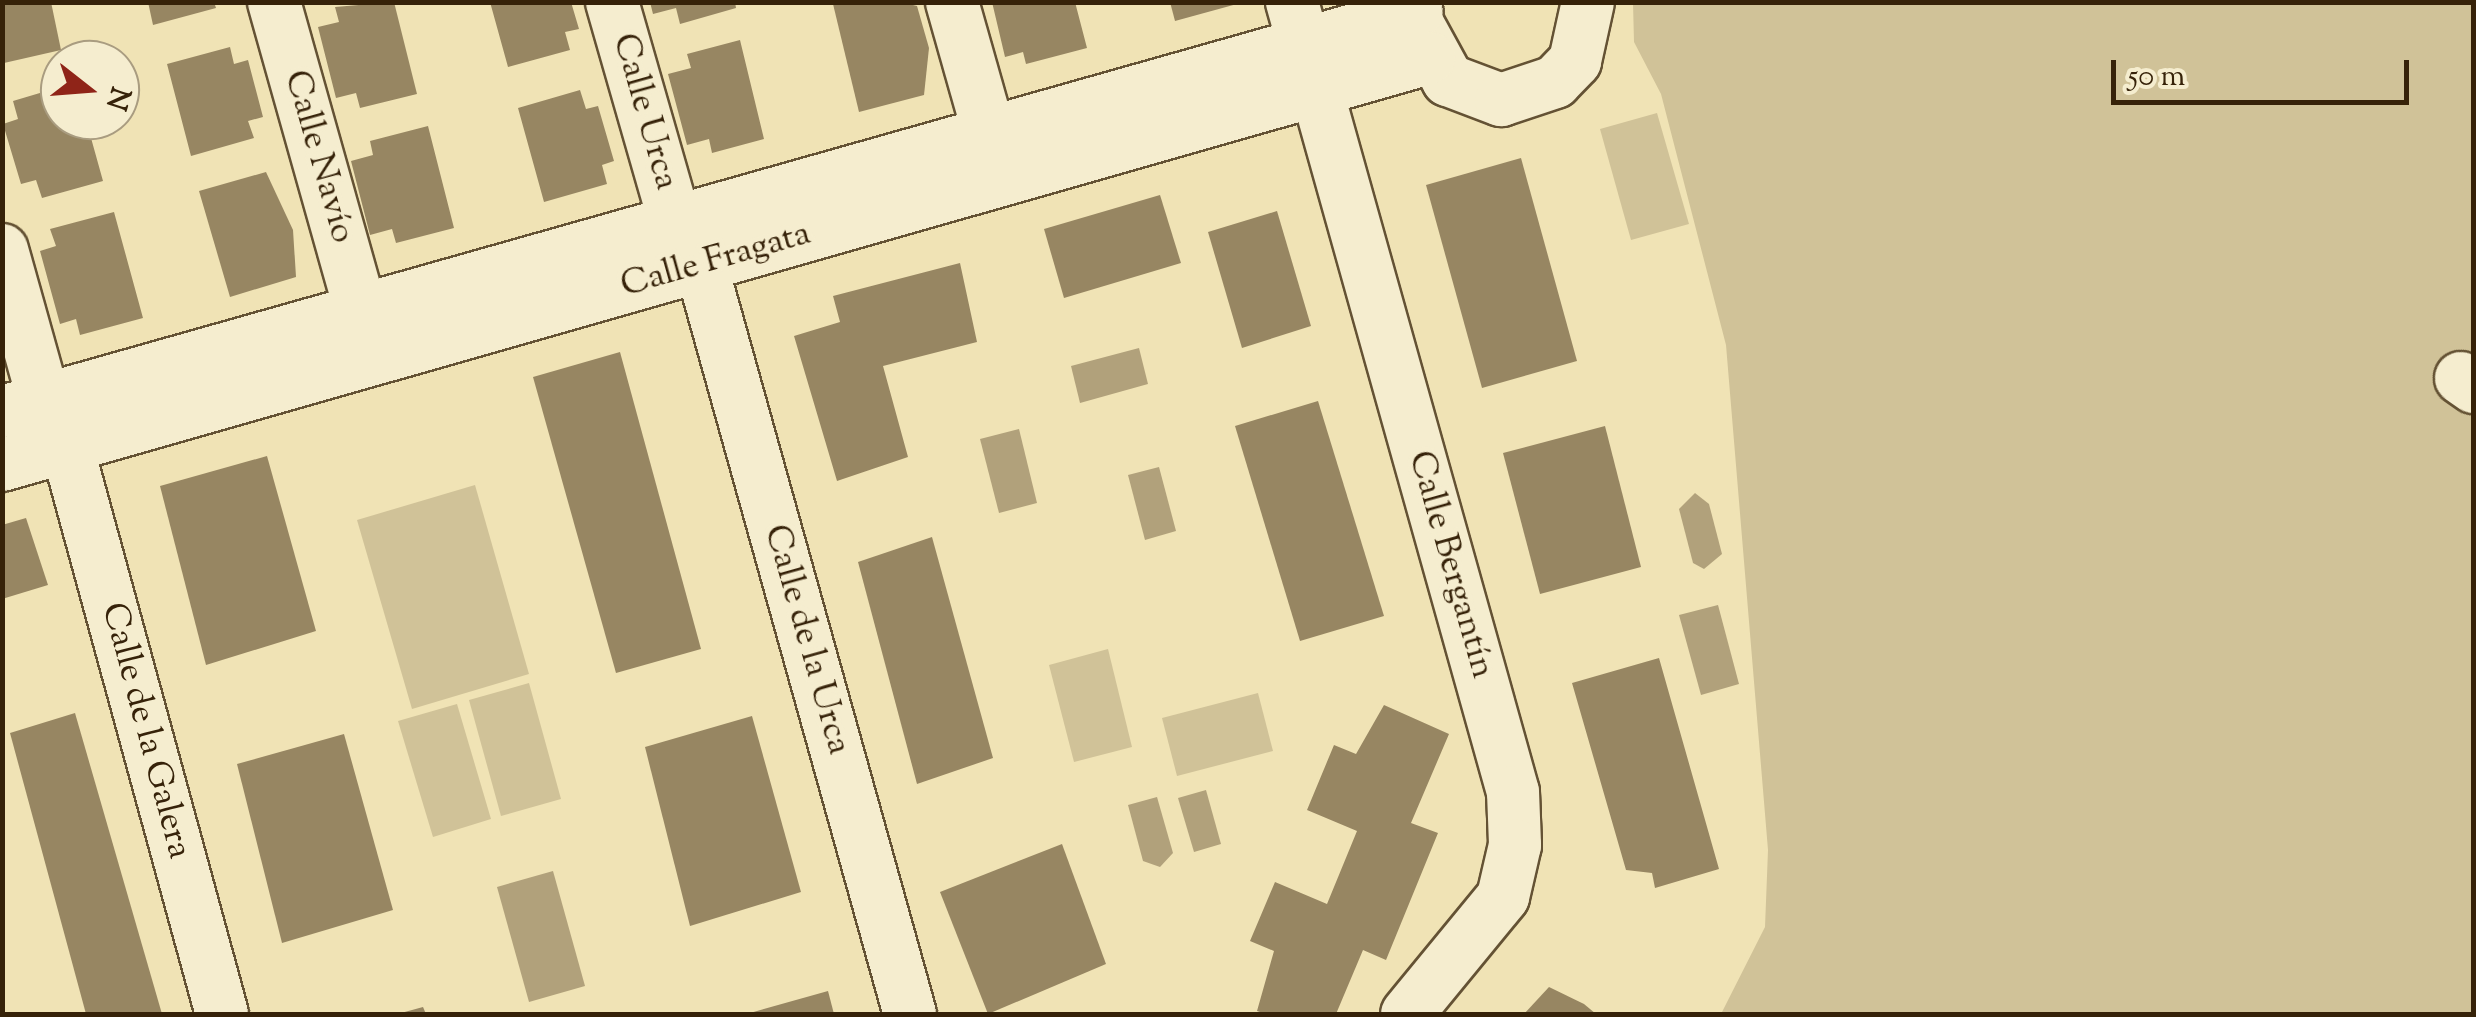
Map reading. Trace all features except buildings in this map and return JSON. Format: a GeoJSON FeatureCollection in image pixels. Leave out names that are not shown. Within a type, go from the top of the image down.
{"type":"FeatureCollection","features":[{"type":"Feature","properties":{"kind":"street","name":"Calle Navío"},"geometry":{"type":"LineString","coordinates":[[274,2],[361,311]]}},
{"type":"Feature","properties":{"kind":"street","name":"Calle Urca"},"geometry":{"type":"LineString","coordinates":[[612,2],[688,244]]}},
{"type":"Feature","properties":{"kind":"street"},"geometry":{"type":"LineString","coordinates":[[952,2],[989,133]]}},
{"type":"Feature","properties":{"kind":"street","name":"Calle Fragata"},"geometry":{"type":"LineString","coordinates":[[24,406],[361,311],[688,244],[989,133],[1304,45],[1421,24],[1473,94],[1530,95],[1575,60],[1588,2]]}},
{"type":"Feature","properties":{"kind":"street","name":"Calle Fragata"},"geometry":{"type":"LineString","coordinates":[[2,465],[1304,45]]}},
{"type":"Feature","properties":{"kind":"street","name":"Calle Bergantín"},"geometry":{"type":"LineString","coordinates":[[1304,45],[1513,792],[1515,845],[1503,897],[1407,1014]]}},
{"type":"Feature","properties":{"kind":"street","name":"Calle de la Urca"},"geometry":{"type":"LineString","coordinates":[[688,244],[910,1014]]}},
{"type":"Feature","properties":{"kind":"street"},"geometry":{"type":"LineString","coordinates":[[2,250],[24,406]]}},
{"type":"Feature","properties":{"kind":"street","name":"Calle de la Galera"},"geometry":{"type":"LineString","coordinates":[[67,446],[222,1014]]}},
{"type":"Feature","properties":{"kind":"shaded area"},"geometry":{"type":"Polygon","coordinates":[[[1633,3],[2473,3],[2473,1014],[1721,1014],[1765,927],[1768,850],[1726,345],[1661,94],[1634,42],[1633,3]]]}},
{"type":"Feature","properties":{"kind":"shaded area"},"geometry":{"type":"Polygon","coordinates":[[[1657,113],[1689,224],[1631,240],[1600,129],[1657,113]]]}},
{"type":"Feature","properties":{"kind":"shaded area"},"geometry":{"type":"Polygon","coordinates":[[[1139,348],[1148,384],[1080,403],[1071,366],[1139,348]]]}},
{"type":"Feature","properties":{"kind":"shaded area"},"geometry":{"type":"Polygon","coordinates":[[[1019,429],[1037,503],[999,513],[980,439],[1019,429]]]}},
{"type":"Feature","properties":{"kind":"shaded area"},"geometry":{"type":"Polygon","coordinates":[[[1159,467],[1176,531],[1145,540],[1128,475],[1159,467]]]}},
{"type":"Feature","properties":{"kind":"shaded area"},"geometry":{"type":"Polygon","coordinates":[[[475,485],[529,674],[412,709],[357,520],[475,485]]]}},
{"type":"Feature","properties":{"kind":"shaded area"},"geometry":{"type":"Polygon","coordinates":[[[1695,493],[1709,504],[1722,554],[1704,569],[1693,563],[1679,509],[1695,493]]]}},
{"type":"Feature","properties":{"kind":"shaded area"},"geometry":{"type":"Polygon","coordinates":[[[1718,605],[1739,684],[1701,695],[1679,615],[1718,605]]]}},
{"type":"Feature","properties":{"kind":"shaded area"},"geometry":{"type":"Polygon","coordinates":[[[1108,649],[1132,747],[1074,762],[1049,665],[1108,649]]]}},
{"type":"Feature","properties":{"kind":"shaded area"},"geometry":{"type":"Polygon","coordinates":[[[529,683],[561,799],[501,816],[469,700],[529,683]]]}},
{"type":"Feature","properties":{"kind":"shaded area"},"geometry":{"type":"Polygon","coordinates":[[[1258,693],[1273,751],[1177,776],[1162,718],[1258,693]]]}},
{"type":"Feature","properties":{"kind":"shaded area"},"geometry":{"type":"Polygon","coordinates":[[[457,704],[491,819],[433,837],[398,721],[457,704]]]}},
{"type":"Feature","properties":{"kind":"shaded area"},"geometry":{"type":"Polygon","coordinates":[[[1206,790],[1221,844],[1194,852],[1178,798],[1206,790]]]}},
{"type":"Feature","properties":{"kind":"shaded area"},"geometry":{"type":"Polygon","coordinates":[[[1157,797],[1173,853],[1160,867],[1143,861],[1128,805],[1157,797]]]}},
{"type":"Feature","properties":{"kind":"shaded area"},"geometry":{"type":"Polygon","coordinates":[[[553,871],[585,986],[529,1002],[497,887],[553,871]]]}}]}
